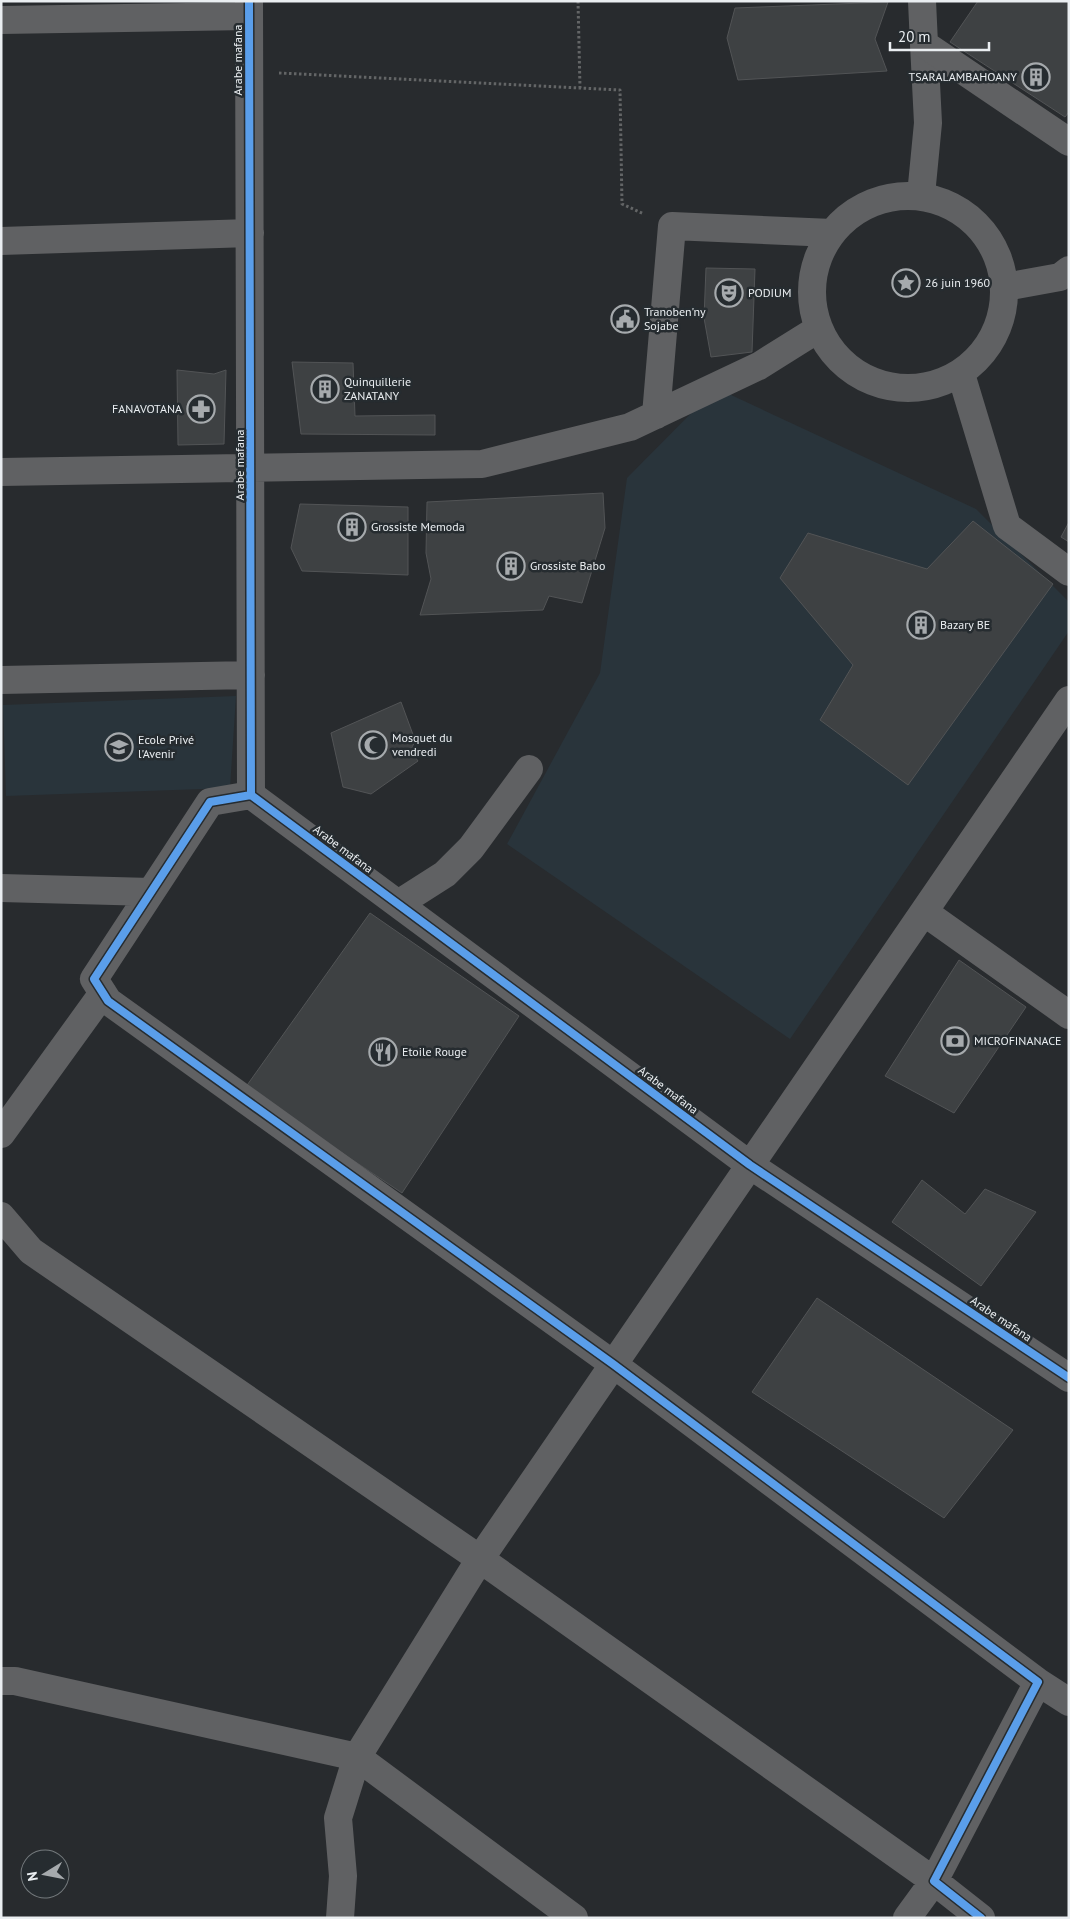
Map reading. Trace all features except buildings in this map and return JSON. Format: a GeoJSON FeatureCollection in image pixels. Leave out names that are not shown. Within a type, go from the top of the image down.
{"type":"FeatureCollection","features":[{"type":"Feature","properties":{"kind":"street"},"geometry":{"type":"LineString","coordinates":[[921,195],[928,123],[922,1]]}},
{"type":"Feature","properties":{"kind":"street"},"geometry":{"type":"LineString","coordinates":[[1,20],[249,9]]}},
{"type":"Feature","properties":{"kind":"street","name":"Arabe mafana"},"geometry":{"type":"LineString","coordinates":[[249,9],[251,794],[750,1165],[1069,1378]]}},
{"type":"Feature","properties":{"kind":"street"},"geometry":{"type":"LineString","coordinates":[[924,44],[1069,142]]}},
{"type":"Feature","properties":{"kind":"street"},"geometry":{"type":"LineString","coordinates":[[921,195],[953,206],[980,226],[997,254],[1005,287],[1001,320],[986,351],[962,374],[919,388],[886,386],[855,373],[831,350],[818,329],[812,285],[816,262],[832,233],[856,210],[887,197],[921,195]]}},
{"type":"Feature","properties":{"kind":"street"},"geometry":{"type":"LineString","coordinates":[[656,415],[672,226],[832,233]]}},
{"type":"Feature","properties":{"kind":"street"},"geometry":{"type":"LineString","coordinates":[[1,241],[250,233]]}},
{"type":"Feature","properties":{"kind":"street"},"geometry":{"type":"LineString","coordinates":[[1005,287],[1060,277],[1069,270]]}},
{"type":"Feature","properties":{"kind":"street"},"geometry":{"type":"LineString","coordinates":[[1,472],[482,464],[630,427],[760,366],[818,329]]}},
{"type":"Feature","properties":{"kind":"street"},"geometry":{"type":"LineString","coordinates":[[962,374],[1007,526],[1069,572]]}},
{"type":"Feature","properties":{"kind":"street"},"geometry":{"type":"LineString","coordinates":[[1,680],[251,675]]}},
{"type":"Feature","properties":{"kind":"street"},"geometry":{"type":"LineString","coordinates":[[340,1918],[343,1876],[338,1818],[357,1757],[480,1559],[1069,700]]}},
{"type":"Feature","properties":{"kind":"street"},"geometry":{"type":"LineString","coordinates":[[398,904],[444,874],[471,848],[529,769]]}},
{"type":"Feature","properties":{"kind":"street"},"geometry":{"type":"LineString","coordinates":[[251,794],[210,802],[94,979],[108,1002],[613,1364],[1038,1682],[1069,1702]]}},
{"type":"Feature","properties":{"kind":"street"},"geometry":{"type":"LineString","coordinates":[[1,888],[151,892]]}},
{"type":"Feature","properties":{"kind":"street"},"geometry":{"type":"LineString","coordinates":[[924,912],[1069,1014]]}},
{"type":"Feature","properties":{"kind":"street"},"geometry":{"type":"LineString","coordinates":[[1,1134],[103,993]]}},
{"type":"Feature","properties":{"kind":"street"},"geometry":{"type":"LineString","coordinates":[[1,1216],[31,1251],[480,1559],[934,1881],[981,1918]]}},
{"type":"Feature","properties":{"kind":"street"},"geometry":{"type":"LineString","coordinates":[[1,1681],[15,1681],[357,1757],[574,1918]]}},
{"type":"Feature","properties":{"kind":"street"},"geometry":{"type":"LineString","coordinates":[[907,1918],[934,1881],[1038,1682]]}},
{"type":"Feature","properties":{"kind":"path"},"geometry":{"type":"LineString","coordinates":[[578,1],[580,88]]}},
{"type":"Feature","properties":{"kind":"path"},"geometry":{"type":"LineString","coordinates":[[249,72],[620,90],[622,204],[672,226]]}},
{"type":"Feature","properties":{"kind":"shaded area"},"geometry":{"type":"Polygon","coordinates":[[[716,388],[976,509],[1069,602],[1069,631],[790,1039],[507,844],[600,673],[627,478],[716,388]]]}},
{"type":"Feature","properties":{"kind":"shaded area","name":"Ecole Privé l'Avenir"},"geometry":{"type":"Polygon","coordinates":[[[236,696],[230,788],[6,796],[3,705],[236,696]]]}},
{"type":"Feature","properties":{"kind":"cycle path"},"geometry":{"type":"LineString","coordinates":[[249,1],[251,795],[750,1165],[1069,1378]]}},
{"type":"Feature","properties":{"kind":"cycle path"},"geometry":{"type":"LineString","coordinates":[[251,795],[210,802],[94,979],[108,1001],[613,1364],[1038,1682],[934,1881],[981,1918]]}},
{"type":"Feature","properties":{"kind":"place","name":"TSARALAMBAHOANY"},"geometry":{"type":"Point","coordinates":[1036,77]}},
{"type":"Feature","properties":{"kind":"place","name":"26 juin 1960"},"geometry":{"type":"Point","coordinates":[906,283]}},
{"type":"Feature","properties":{"kind":"place","name":"PODIUM"},"geometry":{"type":"Point","coordinates":[729,293]}},
{"type":"Feature","properties":{"kind":"place","name":"Tranoben'ny Sojabe"},"geometry":{"type":"Point","coordinates":[625,319]}},
{"type":"Feature","properties":{"kind":"place","name":"Quinquillerie ZANATANY"},"geometry":{"type":"Point","coordinates":[325,389]}},
{"type":"Feature","properties":{"kind":"place","name":"FANAVOTANA"},"geometry":{"type":"Point","coordinates":[201,409]}},
{"type":"Feature","properties":{"kind":"place","name":"Grossiste Memoda"},"geometry":{"type":"Point","coordinates":[352,527]}},
{"type":"Feature","properties":{"kind":"place","name":"Grossiste Babo"},"geometry":{"type":"Point","coordinates":[511,566]}},
{"type":"Feature","properties":{"kind":"place","name":"Bazary BE"},"geometry":{"type":"Point","coordinates":[921,625]}},
{"type":"Feature","properties":{"kind":"place","name":"Mosquet du vendredi"},"geometry":{"type":"Point","coordinates":[373,745]}},
{"type":"Feature","properties":{"kind":"place","name":"Ecole Privé l'Avenir"},"geometry":{"type":"Point","coordinates":[119,747]}},
{"type":"Feature","properties":{"kind":"place","name":"MICROFINANACE"},"geometry":{"type":"Point","coordinates":[955,1041]}},
{"type":"Feature","properties":{"kind":"place","name":"Etoile Rouge"},"geometry":{"type":"Point","coordinates":[383,1052]}}]}
